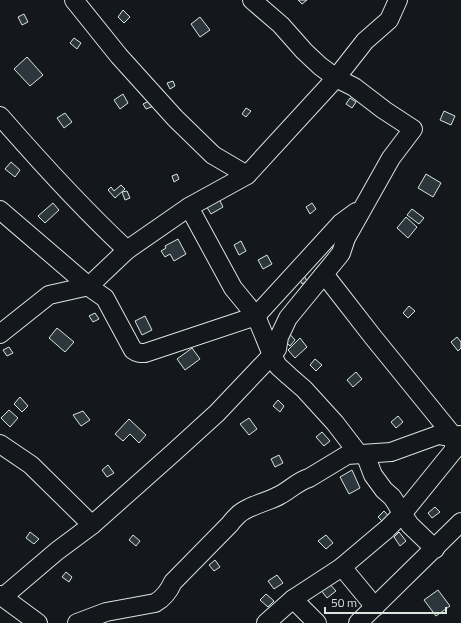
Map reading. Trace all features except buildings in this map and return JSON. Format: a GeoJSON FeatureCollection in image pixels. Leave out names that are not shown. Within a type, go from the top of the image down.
{"type":"FeatureCollection","features":[{"type":"Feature","properties":{"kind":"street"},"geometry":{"type":"LineString","coordinates":[[74,0],[119,56],[175,118],[213,155],[247,175]]}},
{"type":"Feature","properties":{"kind":"street"},"geometry":{"type":"LineString","coordinates":[[38,623],[2,596],[92,525],[217,413],[277,349],[279,337],[288,318],[341,253],[346,238],[391,158],[414,129],[384,110],[354,87],[336,78],[320,66],[304,51],[280,24],[252,0]]}},
{"type":"Feature","properties":{"kind":"street"},"geometry":{"type":"LineString","coordinates":[[0,334],[49,295],[89,286],[128,250],[189,207],[247,175],[336,78],[365,41],[389,20],[398,0]]}},
{"type":"Feature","properties":{"kind":"street"},"geometry":{"type":"LineString","coordinates":[[0,116],[47,170],[101,226],[128,250]]}},
{"type":"Feature","properties":{"kind":"street"},"geometry":{"type":"LineString","coordinates":[[0,210],[92,289],[105,298],[133,350],[137,353],[145,353],[256,316],[341,223],[364,206]]}},
{"type":"Feature","properties":{"kind":"street"},"geometry":{"type":"LineString","coordinates":[[189,207],[233,288],[256,316],[278,366],[304,389],[361,453],[372,475],[384,490],[392,497],[410,525],[435,548]]}},
{"type":"Feature","properties":{"kind":"street"},"geometry":{"type":"LineString","coordinates":[[324,274],[373,337],[458,436]]}},
{"type":"Feature","properties":{"kind":"street"},"geometry":{"type":"LineString","coordinates":[[77,623],[106,612],[161,600],[173,582],[241,512],[279,496],[303,480],[309,478],[347,455],[391,452],[438,435],[458,436]]}},
{"type":"Feature","properties":{"kind":"street"},"geometry":{"type":"LineString","coordinates":[[266,623],[293,599],[342,567],[387,529],[402,514],[452,453],[454,450],[454,442],[458,436]]}},
{"type":"Feature","properties":{"kind":"street"},"geometry":{"type":"LineString","coordinates":[[0,444],[31,465],[92,525]]}},
{"type":"Feature","properties":{"kind":"street"},"geometry":{"type":"LineString","coordinates":[[358,623],[461,522]]}},
{"type":"Feature","properties":{"kind":"street"},"geometry":{"type":"LineString","coordinates":[[342,567],[375,607]]}},
{"type":"Feature","properties":{"kind":"street"},"geometry":{"type":"LineString","coordinates":[[293,599],[317,623]]}}]}
